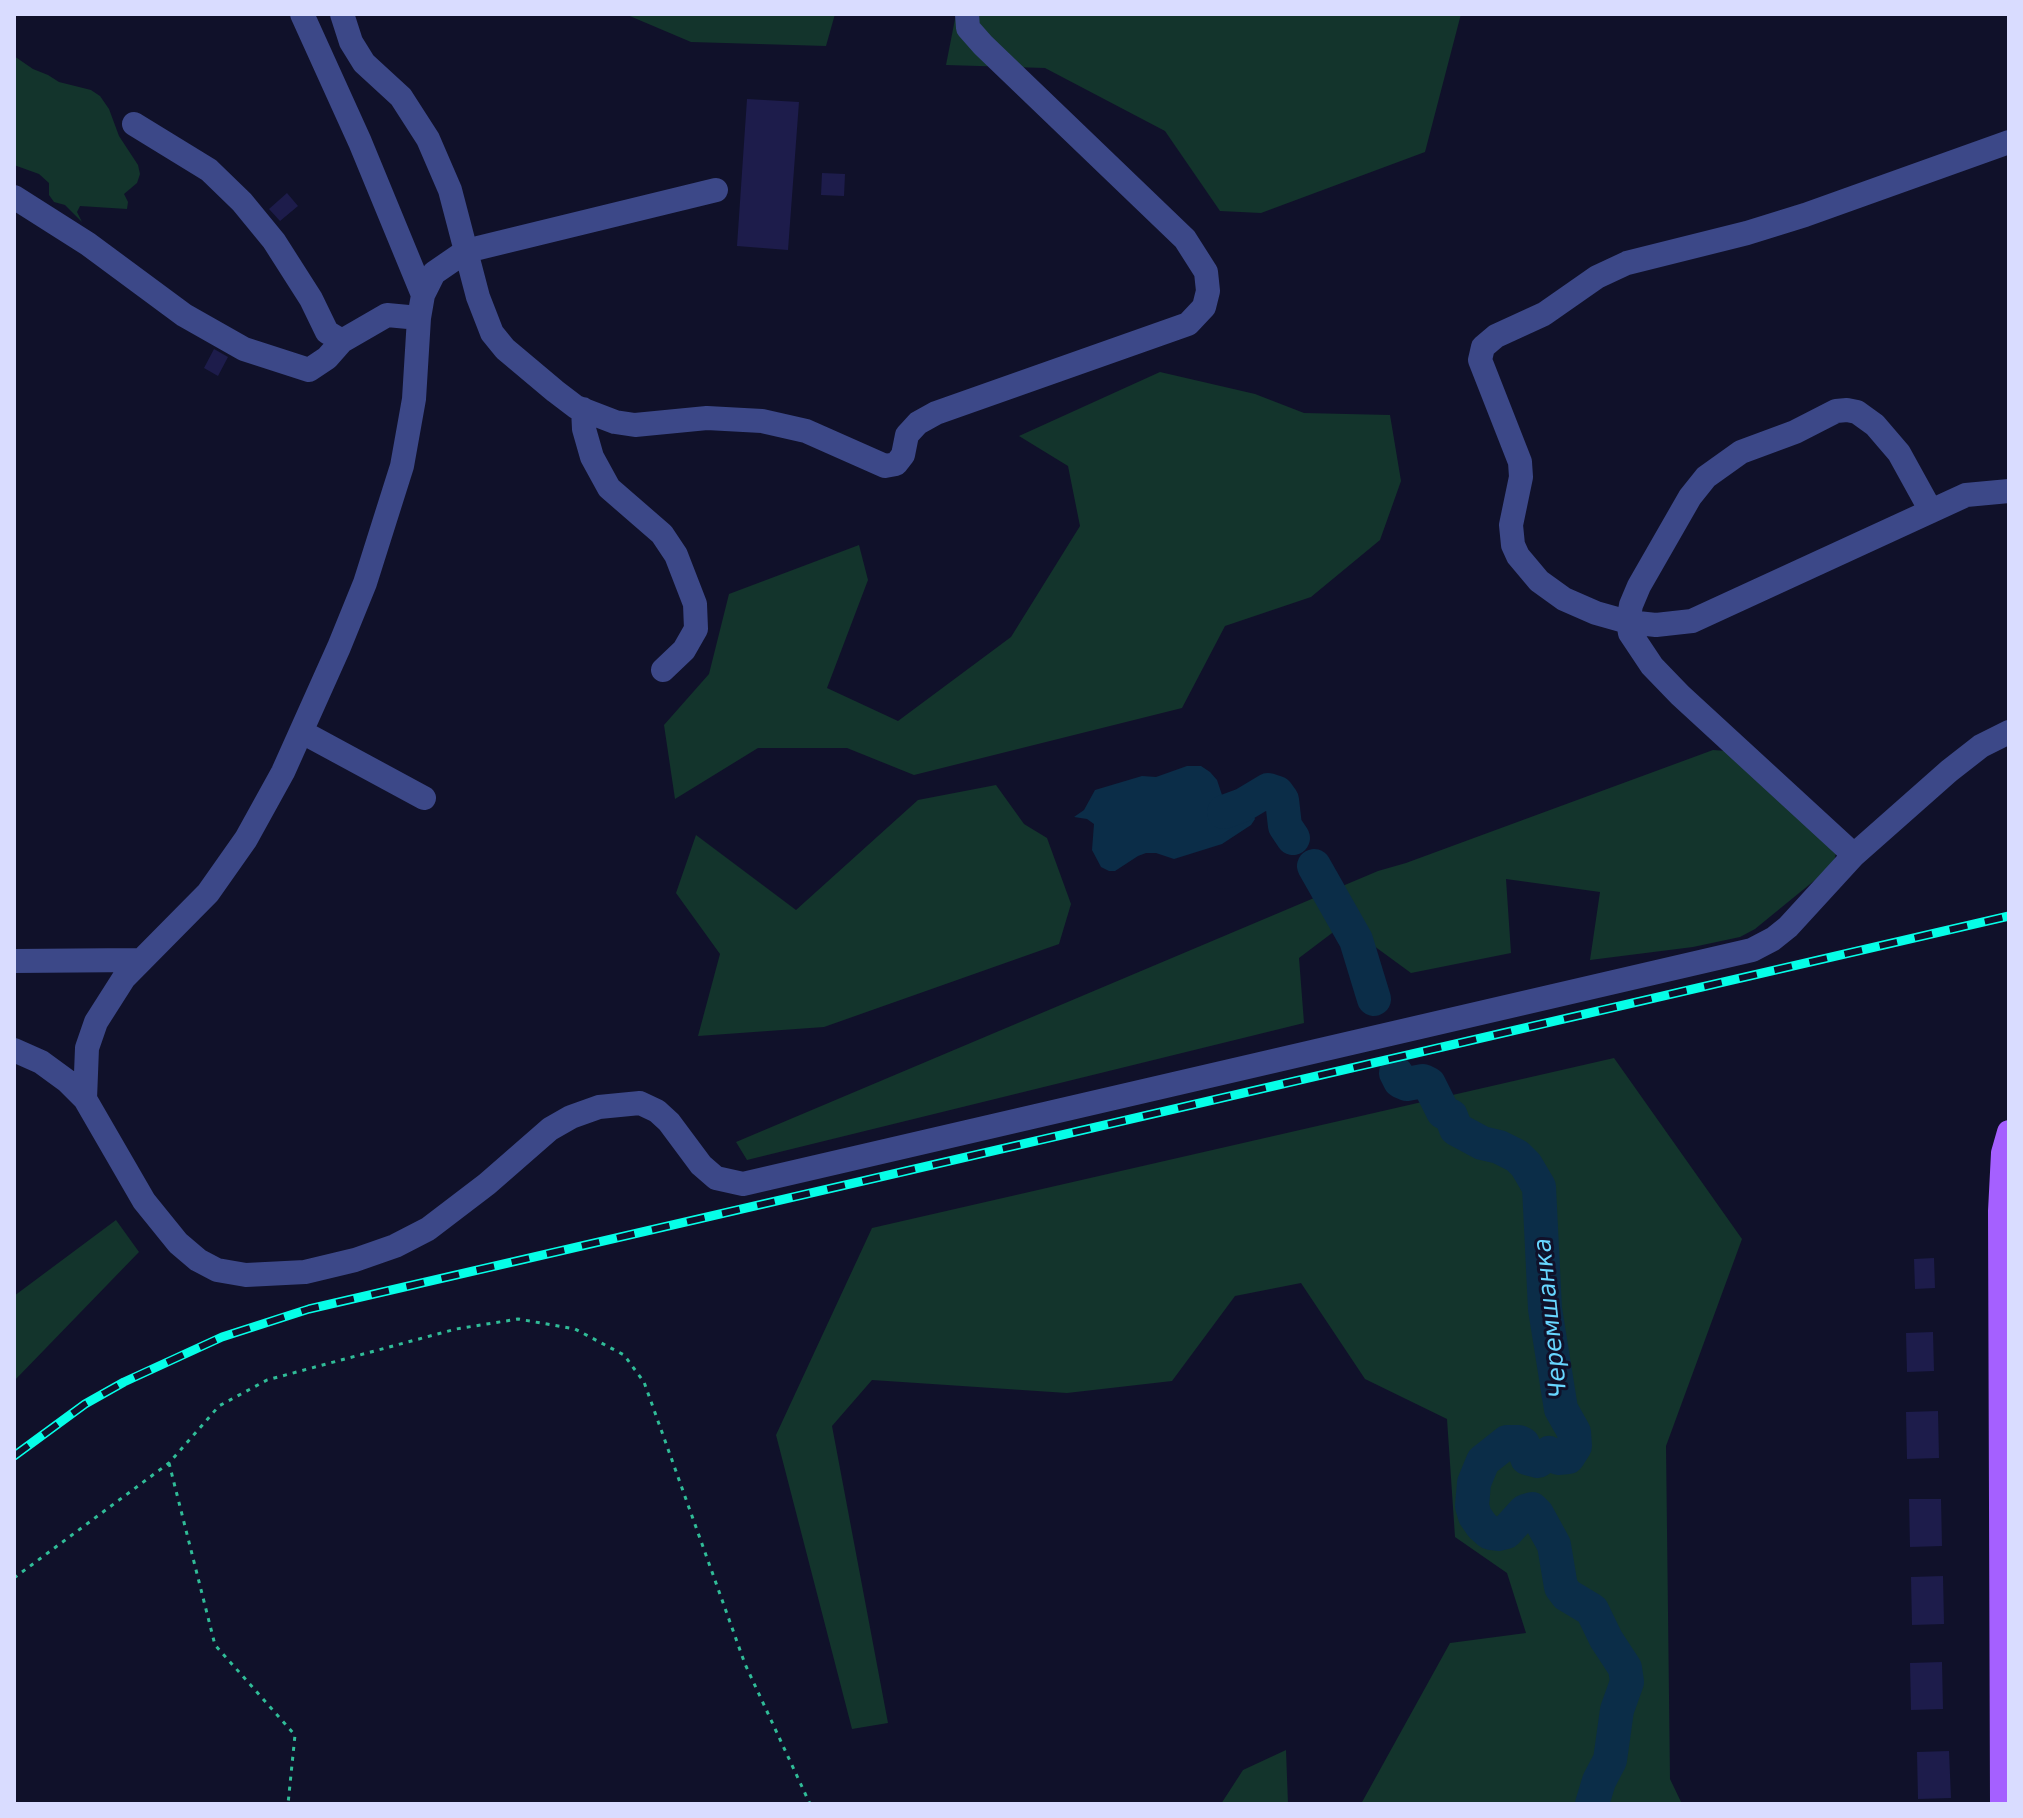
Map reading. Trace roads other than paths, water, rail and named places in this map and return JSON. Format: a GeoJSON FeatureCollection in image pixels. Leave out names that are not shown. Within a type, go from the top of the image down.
{"type":"FeatureCollection","features":[{"type":"Feature","properties":{"kind":"main road"},"geometry":{"type":"LineString","coordinates":[[2002,1804],[2005,1638],[2000,1211],[2007,1146]]}},
{"type":"Feature","properties":{"kind":"street"},"geometry":{"type":"LineString","coordinates":[[302,14],[335,85],[421,306]]}},
{"type":"Feature","properties":{"kind":"street"},"geometry":{"type":"LineString","coordinates":[[342,14],[351,42],[364,63],[401,97],[428,139],[450,190],[478,297],[492,333],[505,349],[555,391],[583,409],[615,422],[635,425],[707,418],[762,421],[806,431],[885,466],[896,464],[903,455],[907,435],[918,423],[936,413],[1188,324],[1204,307],[1208,291],[1206,272],[1185,239],[983,45],[968,28],[967,14]]}},
{"type":"Feature","properties":{"kind":"street"},"geometry":{"type":"LineString","coordinates":[[134,124],[209,170],[242,202],[274,241],[311,299],[327,332],[342,341]]}},
{"type":"Feature","properties":{"kind":"street"},"geometry":{"type":"LineString","coordinates":[[2009,142],[1805,215],[1627,263],[1597,277],[1544,314],[1496,336],[1483,347],[1480,360],[1520,462],[1521,477],[1511,525],[1513,545],[1527,569],[1549,590],[1596,613],[1628,622],[1656,625],[1692,621],[1966,495],[2009,491]]}},
{"type":"Feature","properties":{"kind":"street"},"geometry":{"type":"LineString","coordinates":[[85,1099],[87,1048],[96,1022],[139,960],[187,917],[217,881],[252,828],[302,732],[365,583],[402,466],[414,399],[421,306],[434,273],[466,251],[716,190]]}},
{"type":"Feature","properties":{"kind":"street"},"geometry":{"type":"LineString","coordinates":[[14,197],[88,244],[184,315],[244,349],[309,370],[327,358],[342,341],[387,315],[421,306]]}},
{"type":"Feature","properties":{"kind":"street"},"geometry":{"type":"LineString","coordinates":[[583,409],[584,429],[592,457],[609,488],[662,534],[676,555],[695,604],[696,629],[684,650],[663,670]]}},
{"type":"Feature","properties":{"kind":"street"},"geometry":{"type":"LineString","coordinates":[[1854,855],[1680,695],[1635,644],[1628,622],[1631,605],[1690,497],[1706,477],[1741,452],[1795,432],[1836,411],[1857,412],[1875,425],[1899,453],[1931,511]]}},
{"type":"Feature","properties":{"kind":"street"},"geometry":{"type":"LineString","coordinates":[[302,732],[424,798]]}},
{"type":"Feature","properties":{"kind":"street"},"geometry":{"type":"LineString","coordinates":[[14,1050],[41,1062],[85,1099],[144,1201],[178,1243],[198,1260],[217,1270],[246,1275],[305,1272],[355,1260],[395,1246],[428,1229],[487,1184],[550,1129],[599,1107],[640,1103],[657,1111],[701,1165],[716,1178],[743,1184],[1740,953],[1773,939],[1788,927],[1854,855],[1949,771],[1981,746],[2009,732]]}},
{"type":"Feature","properties":{"kind":"street"},"geometry":{"type":"LineString","coordinates":[[14,961],[139,960]]}},
{"type":"Feature","properties":{"kind":"water"},"geometry":{"type":"Polygon","coordinates":[[[1187,766],[1201,766],[1210,772],[1217,780],[1223,798],[1241,801],[1253,814],[1255,819],[1251,825],[1222,844],[1174,859],[1146,853],[1115,871],[1101,867],[1092,850],[1094,824],[1087,819],[1074,817],[1084,810],[1095,790],[1142,776],[1156,777],[1187,766]]]}},
{"type":"Feature","properties":{"kind":"waterway","name":"Черемшанка"},"geometry":{"type":"LineString","coordinates":[[1224,812],[1268,790],[1277,793],[1282,800],[1285,826],[1293,838]]}},
{"type":"Feature","properties":{"kind":"waterway","name":"Черемшанка"},"geometry":{"type":"LineString","coordinates":[[1314,866],[1356,940],[1374,999]]}},
{"type":"Feature","properties":{"kind":"waterway","name":"Черемшанка"},"geometry":{"type":"LineString","coordinates":[[1396,1073],[1400,1081],[1407,1084],[1423,1081],[1429,1084],[1443,1112],[1451,1116],[1456,1129],[1517,1156],[1539,1187],[1545,1309],[1561,1409],[1574,1432],[1575,1446],[1568,1457],[1558,1458],[1549,1453],[1538,1461],[1527,1458],[1523,1444],[1507,1442],[1483,1461],[1474,1483],[1472,1506],[1482,1526],[1490,1533],[1498,1534],[1506,1532],[1525,1511],[1532,1509],[1537,1514],[1554,1545],[1561,1587],[1567,1595],[1592,1610],[1625,1668],[1627,1682],[1617,1710],[1610,1760],[1592,1804]]}},
{"type":"Feature","properties":{"kind":"railway"},"geometry":{"type":"LineString","coordinates":[[14,1456],[85,1404],[124,1382],[222,1337],[309,1309],[2009,916]]}}]}
